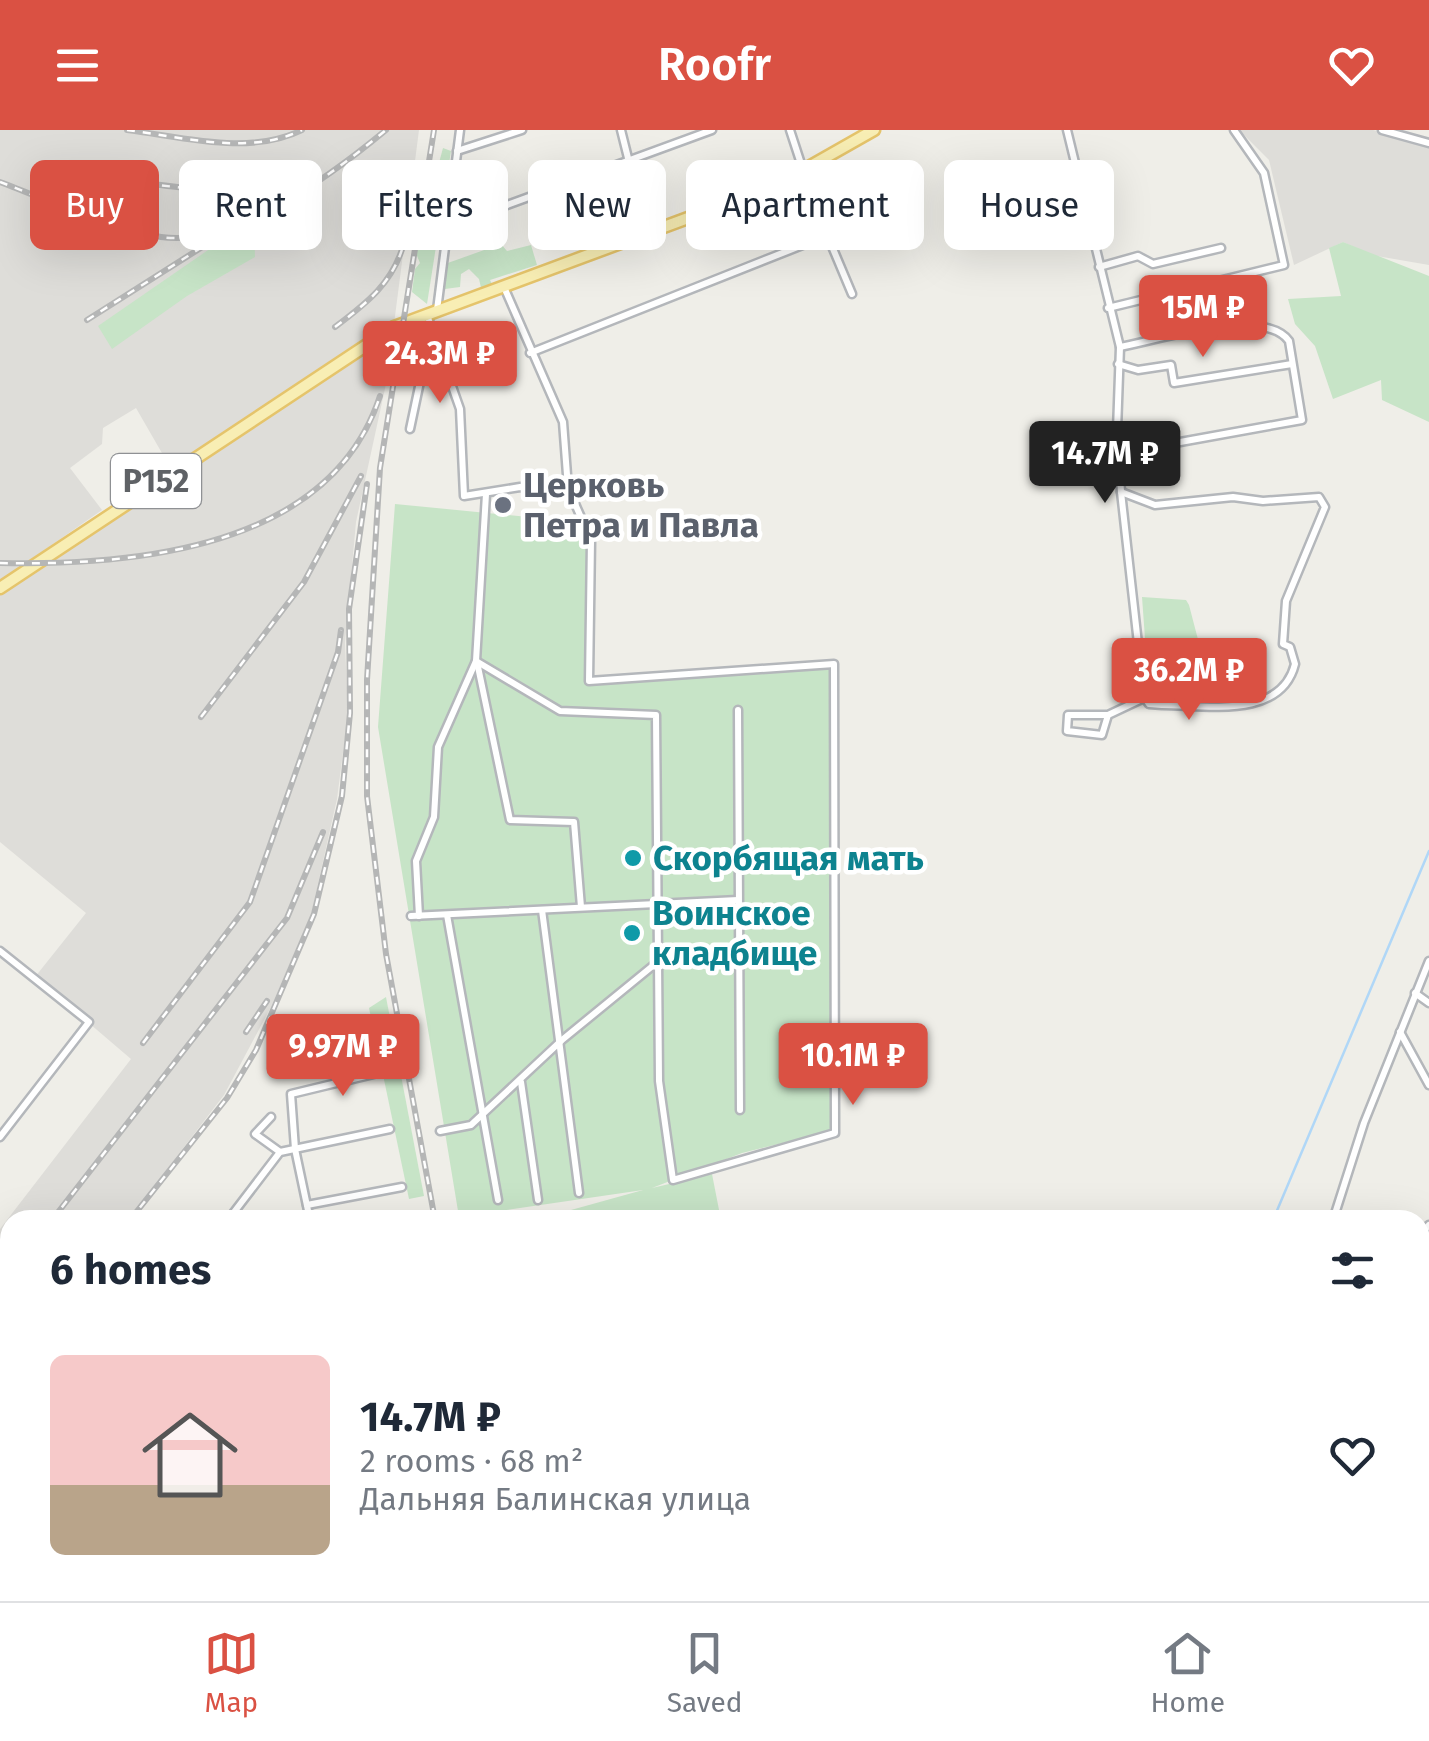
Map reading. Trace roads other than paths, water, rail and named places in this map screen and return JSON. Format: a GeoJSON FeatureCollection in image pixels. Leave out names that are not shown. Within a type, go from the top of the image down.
{"type":"FeatureCollection","features":[{"type":"Feature","properties":{"kind":"main road"},"geometry":{"type":"LineString","coordinates":[[825,160],[874,130]]}},
{"type":"Feature","properties":{"kind":"main road"},"geometry":{"type":"LineString","coordinates":[[432,312],[604,250]]}},
{"type":"Feature","properties":{"kind":"main road","name":"Р152"},"geometry":{"type":"LineString","coordinates":[[0,588],[394,326],[432,312]]}},
{"type":"Feature","properties":{"kind":"street"},"geometry":{"type":"LineString","coordinates":[[456,160],[460,130]]}},
{"type":"Feature","properties":{"kind":"street"},"geometry":{"type":"LineString","coordinates":[[457,151],[522,130]]}},
{"type":"Feature","properties":{"kind":"street"},"geometry":{"type":"LineString","coordinates":[[621,130],[630,160]]}},
{"type":"Feature","properties":{"kind":"street"},"geometry":{"type":"LineString","coordinates":[[633,160],[712,130]]}},
{"type":"Feature","properties":{"kind":"street"},"geometry":{"type":"LineString","coordinates":[[790,130],[800,160]]}},
{"type":"Feature","properties":{"kind":"street"},"geometry":{"type":"LineString","coordinates":[[1067,130],[1120,348],[1117,430],[1144,697],[1142,703],[1108,715],[1068,715],[1067,731],[1102,735],[1108,715]]}},
{"type":"Feature","properties":{"kind":"street"},"geometry":{"type":"LineString","coordinates":[[1108,308],[1252,277],[1284,265],[1264,174],[1234,130]]}},
{"type":"Feature","properties":{"kind":"street"},"geometry":{"type":"LineString","coordinates":[[1382,130],[1429,143]]}},
{"type":"Feature","properties":{"kind":"street"},"geometry":{"type":"LineString","coordinates":[[1098,267],[1138,256],[1152,264],[1220,248]]}},
{"type":"Feature","properties":{"kind":"street"},"geometry":{"type":"LineString","coordinates":[[443,250],[432,312],[460,410],[464,496],[520,487],[568,488]]}},
{"type":"Feature","properties":{"kind":"street"},"geometry":{"type":"LineString","coordinates":[[530,353],[792,250]]}},
{"type":"Feature","properties":{"kind":"street"},"geometry":{"type":"LineString","coordinates":[[834,250],[852,294]]}},
{"type":"Feature","properties":{"kind":"street"},"geometry":{"type":"LineString","coordinates":[[476,661],[560,711],[656,715],[659,1082],[673,1180],[836,1133],[834,664],[589,681],[591,540],[568,488],[563,422],[504,287]]}},
{"type":"Feature","properties":{"kind":"street"},"geometry":{"type":"LineString","coordinates":[[1117,430],[1147,448],[1302,420],[1284,334],[1255,324],[1120,348]]}},
{"type":"Feature","properties":{"kind":"street"},"geometry":{"type":"LineString","coordinates":[[410,429],[424,362],[445,358]]}},
{"type":"Feature","properties":{"kind":"street"},"geometry":{"type":"LineString","coordinates":[[1118,364],[1138,370],[1171,364],[1174,382],[1292,364]]}},
{"type":"Feature","properties":{"kind":"street"},"geometry":{"type":"LineString","coordinates":[[1122,492],[1154,505],[1233,497],[1263,501],[1301,495],[1324,501],[1322,518],[1282,621],[1283,644],[1294,654],[1292,674],[1255,705],[1162,705],[1149,704],[1144,697]]}},
{"type":"Feature","properties":{"kind":"street"},"geometry":{"type":"LineString","coordinates":[[486,494],[476,661],[510,820],[574,822],[580,907]]}},
{"type":"Feature","properties":{"kind":"street"},"geometry":{"type":"LineString","coordinates":[[476,661],[438,747],[434,817],[416,862],[415,916],[738,900]]}},
{"type":"Feature","properties":{"kind":"street"},"geometry":{"type":"LineString","coordinates":[[738,710],[740,1110]]}},
{"type":"Feature","properties":{"kind":"street"},"geometry":{"type":"LineString","coordinates":[[542,910],[579,1193]]}},
{"type":"Feature","properties":{"kind":"street"},"geometry":{"type":"LineString","coordinates":[[448,915],[498,1200]]}},
{"type":"Feature","properties":{"kind":"street"},"geometry":{"type":"LineString","coordinates":[[0,951],[89,1022],[0,1137]]}},
{"type":"Feature","properties":{"kind":"street"},"geometry":{"type":"LineString","coordinates":[[1336,1210],[1399,1031],[1429,961]]}},
{"type":"Feature","properties":{"kind":"street"},"geometry":{"type":"LineString","coordinates":[[440,1130],[471,1125],[522,1082],[562,1040],[656,963]]}},
{"type":"Feature","properties":{"kind":"street"},"geometry":{"type":"LineString","coordinates":[[1415,993],[1429,1003]]}},
{"type":"Feature","properties":{"kind":"street"},"geometry":{"type":"LineString","coordinates":[[1399,1031],[1429,1084]]}},
{"type":"Feature","properties":{"kind":"street"},"geometry":{"type":"LineString","coordinates":[[308,1210],[295,1148],[291,1094],[378,1073]]}},
{"type":"Feature","properties":{"kind":"street"},"geometry":{"type":"LineString","coordinates":[[522,1082],[538,1200]]}},
{"type":"Feature","properties":{"kind":"street"},"geometry":{"type":"LineString","coordinates":[[271,1116],[255,1134],[280,1152]]}},
{"type":"Feature","properties":{"kind":"street"},"geometry":{"type":"LineString","coordinates":[[236,1210],[280,1152],[390,1129]]}},
{"type":"Feature","properties":{"kind":"street"},"geometry":{"type":"LineString","coordinates":[[307,1205],[402,1187]]}},
{"type":"Feature","properties":{"kind":"waterway"},"geometry":{"type":"LineString","coordinates":[[1277,1210],[1429,851]]}},
{"type":"Feature","properties":{"kind":"railway"},"geometry":{"type":"LineString","coordinates":[[127,130],[238,143],[282,138],[302,130]]}},
{"type":"Feature","properties":{"kind":"railway"},"geometry":{"type":"LineString","coordinates":[[0,182],[120,227],[161,237],[189,237],[220,231],[281,204],[339,167],[386,130]]}},
{"type":"Feature","properties":{"kind":"railway"},"geometry":{"type":"LineString","coordinates":[[433,1210],[386,954],[367,796],[367,680],[380,468],[434,130]]}},
{"type":"Feature","properties":{"kind":"railway"},"geometry":{"type":"LineString","coordinates":[[159,185],[179,187]]}},
{"type":"Feature","properties":{"kind":"railway"},"geometry":{"type":"LineString","coordinates":[[87,320],[197,250]]}},
{"type":"Feature","properties":{"kind":"railway"},"geometry":{"type":"LineString","coordinates":[[335,327],[386,281],[402,250]]}},
{"type":"Feature","properties":{"kind":"railway"},"geometry":{"type":"LineString","coordinates":[[0,563],[109,560],[166,552],[222,538],[273,517],[319,487],[355,447],[380,396]]}},
{"type":"Feature","properties":{"kind":"railway"},"geometry":{"type":"LineString","coordinates":[[201,717],[304,582],[361,476]]}},
{"type":"Feature","properties":{"kind":"railway"},"geometry":{"type":"LineString","coordinates":[[138,1210],[227,1098],[256,1050],[314,914],[342,796],[350,713],[349,609],[367,484]]}},
{"type":"Feature","properties":{"kind":"railway"},"geometry":{"type":"LineString","coordinates":[[143,1043],[250,902],[338,652],[341,630]]}},
{"type":"Feature","properties":{"kind":"railway"},"geometry":{"type":"LineString","coordinates":[[60,1210],[287,918],[323,832]]}},
{"type":"Feature","properties":{"kind":"railway"},"geometry":{"type":"LineString","coordinates":[[246,1032],[267,1001]]}},
{"type":"Feature","properties":{"kind":"place","name":"Церковь Петра и Павла"},"geometry":{"type":"Point","coordinates":[503,505]}},
{"type":"Feature","properties":{"kind":"place","name":"Скорбящая мать"},"geometry":{"type":"Point","coordinates":[633,858]}},
{"type":"Feature","properties":{"kind":"place","name":"Воинское кладбище"},"geometry":{"type":"Point","coordinates":[632,933]}}]}
